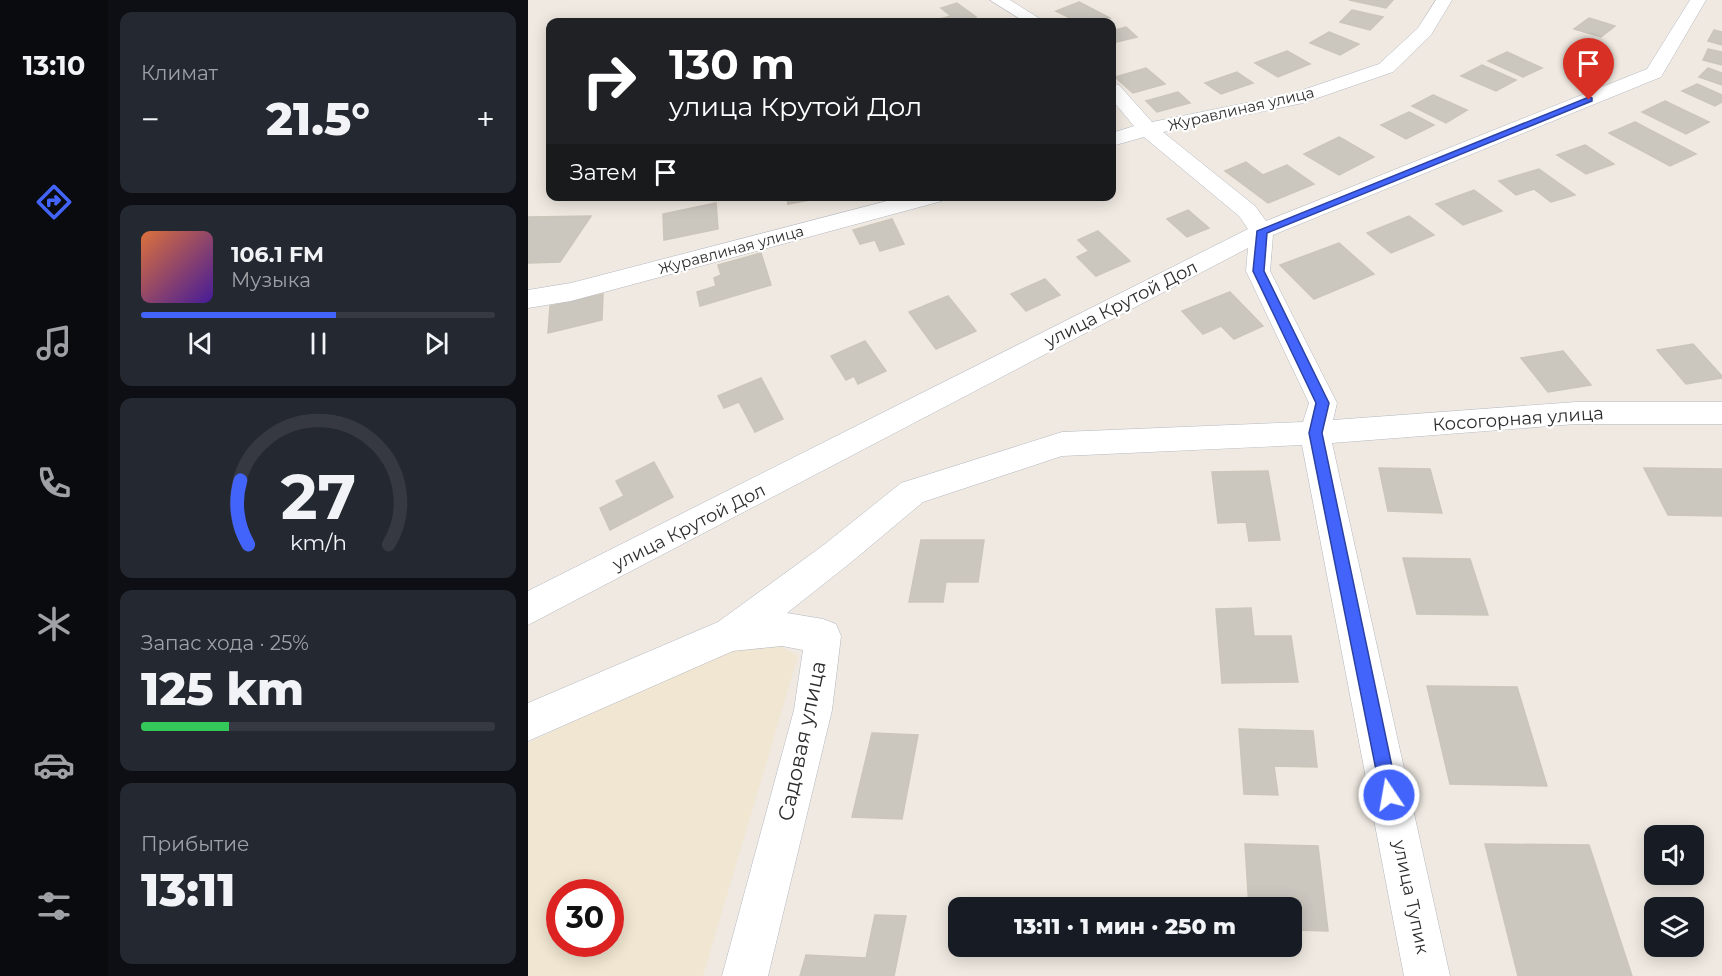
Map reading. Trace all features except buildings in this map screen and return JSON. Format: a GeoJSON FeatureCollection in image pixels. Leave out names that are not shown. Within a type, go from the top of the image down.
{"type":"FeatureCollection","features":[{"type":"Feature","properties":{"kind":"street"},"geometry":{"type":"LineString","coordinates":[[998,0],[1029,18]]}},
{"type":"Feature","properties":{"kind":"street","name":"Журавлиная улица"},"geometry":{"type":"LineString","coordinates":[[1116,139],[1147,129],[1296,99],[1386,68],[1425,32],[1444,0]]}},
{"type":"Feature","properties":{"kind":"street","name":"улица Крутой Дол"},"geometry":{"type":"LineString","coordinates":[[528,609],[1262,231],[1654,73],[1698,0]]}},
{"type":"Feature","properties":{"kind":"street"},"geometry":{"type":"LineString","coordinates":[[1116,94],[1147,129],[1247,211],[1262,231]]}},
{"type":"Feature","properties":{"kind":"street","name":"Журавлиная улица"},"geometry":{"type":"LineString","coordinates":[[528,299],[571,292],[915,201]]}},
{"type":"Feature","properties":{"kind":"street","name":"улица Тупик"},"geometry":{"type":"LineString","coordinates":[[1262,231],[1258,271],[1323,403],[1315,433],[1427,976]]}},
{"type":"Feature","properties":{"kind":"street","name":"Косогорная улица"},"geometry":{"type":"LineString","coordinates":[[731,634],[837,554],[912,492],[1062,444],[1315,433],[1576,413],[1722,413]]}},
{"type":"Feature","properties":{"kind":"street","name":"Садовая улица"},"geometry":{"type":"LineString","coordinates":[[528,722],[731,634],[782,629],[823,636],[813,710],[745,976]]}},
{"type":"Feature","properties":{"kind":"shaded area"},"geometry":{"type":"Polygon","coordinates":[[[776,644],[798,656],[703,976],[528,976],[528,743],[712,655],[776,644]]]}},
{"type":"Feature","properties":{"kind":"route"},"geometry":{"type":"LineString","coordinates":[[1389,795],[1315,433],[1323,403],[1258,271],[1262,231],[1589,100]]}}]}
